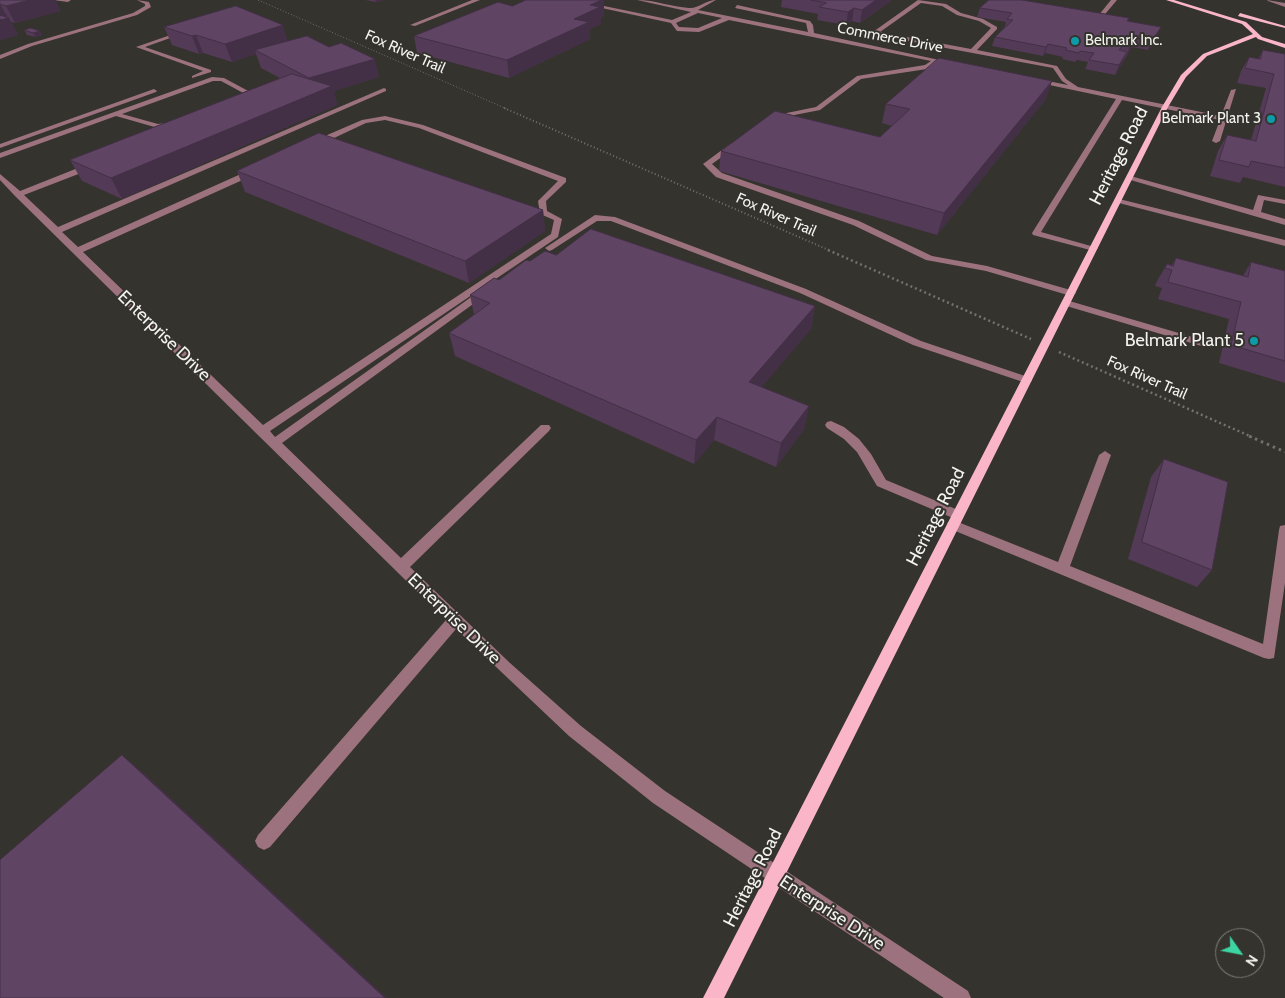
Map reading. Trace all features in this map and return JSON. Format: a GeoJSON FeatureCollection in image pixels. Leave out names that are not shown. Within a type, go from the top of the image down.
{"type":"FeatureCollection","features":[{"type":"Feature","properties":{"kind":"main road"},"geometry":{"type":"LineString","coordinates":[[1169,0],[1235,19],[1244,23],[1267,41],[1285,46]]}},
{"type":"Feature","properties":{"kind":"main road"},"geometry":{"type":"LineString","coordinates":[[1226,10],[1256,21],[1284,27]]}},
{"type":"Feature","properties":{"kind":"main road","name":"Heritage Road"},"geometry":{"type":"LineString","coordinates":[[713,998],[1165,107],[1183,76],[1205,54],[1255,33],[1262,27],[1284,27]]}},
{"type":"Feature","properties":{"kind":"main road"},"geometry":{"type":"LineString","coordinates":[[1259,46],[1285,46]]}},
{"type":"Feature","properties":{"kind":"main road","name":"Heritage Road"},"geometry":{"type":"LineString","coordinates":[[1201,60],[1243,48]]}},
{"type":"Feature","properties":{"kind":"street"},"geometry":{"type":"LineString","coordinates":[[56,0],[68,0]]}},
{"type":"Feature","properties":{"kind":"street"},"geometry":{"type":"LineString","coordinates":[[0,57],[38,42],[135,14],[148,7],[147,4],[140,0]]}},
{"type":"Feature","properties":{"kind":"street"},"geometry":{"type":"LineString","coordinates":[[413,25],[477,0]]}},
{"type":"Feature","properties":{"kind":"street"},"geometry":{"type":"LineString","coordinates":[[568,0],[672,22],[713,0]]}},
{"type":"Feature","properties":{"kind":"street","name":"Commerce Drive"},"geometry":{"type":"LineString","coordinates":[[640,0],[940,61],[926,67],[859,77],[818,109],[774,117],[767,122]]}},
{"type":"Feature","properties":{"kind":"street"},"geometry":{"type":"LineString","coordinates":[[857,44],[876,33],[920,0],[944,5],[958,14],[980,20],[995,28],[974,48],[974,52]]}},
{"type":"Feature","properties":{"kind":"street"},"geometry":{"type":"LineString","coordinates":[[1081,15],[1099,18],[1114,0]]}},
{"type":"Feature","properties":{"kind":"street"},"geometry":{"type":"LineString","coordinates":[[1270,0],[1285,5]]}},
{"type":"Feature","properties":{"kind":"street"},"geometry":{"type":"LineString","coordinates":[[720,16],[736,8],[741,2]]}},
{"type":"Feature","properties":{"kind":"street"},"geometry":{"type":"LineString","coordinates":[[736,8],[808,22],[811,35]]}},
{"type":"Feature","properties":{"kind":"street"},"geometry":{"type":"LineString","coordinates":[[672,22],[677,29],[699,30],[728,18]]}},
{"type":"Feature","properties":{"kind":"street"},"geometry":{"type":"LineString","coordinates":[[191,78],[209,71],[139,47],[194,29]]}},
{"type":"Feature","properties":{"kind":"street"},"geometry":{"type":"LineString","coordinates":[[876,33],[1056,67],[1064,80],[1077,89]]}},
{"type":"Feature","properties":{"kind":"street"},"geometry":{"type":"LineString","coordinates":[[0,156],[218,78],[250,94],[250,98],[238,103]]}},
{"type":"Feature","properties":{"kind":"street"},"geometry":{"type":"LineString","coordinates":[[1028,79],[1224,119]]}},
{"type":"Feature","properties":{"kind":"street"},"geometry":{"type":"LineString","coordinates":[[0,146],[164,88]]}},
{"type":"Feature","properties":{"kind":"street"},"geometry":{"type":"LineString","coordinates":[[57,232],[384,90]]}},
{"type":"Feature","properties":{"kind":"street"},"geometry":{"type":"LineString","coordinates":[[1216,141],[1234,90]]}},
{"type":"Feature","properties":{"kind":"street"},"geometry":{"type":"LineString","coordinates":[[1094,248],[1036,234],[1120,98]]}},
{"type":"Feature","properties":{"kind":"street"},"geometry":{"type":"LineString","coordinates":[[115,114],[158,126],[184,121]]}},
{"type":"Feature","properties":{"kind":"street"},"geometry":{"type":"LineString","coordinates":[[262,431],[555,235],[558,220],[543,212],[542,201],[563,180],[421,126],[385,118],[364,121],[302,150]]}},
{"type":"Feature","properties":{"kind":"street"},"geometry":{"type":"LineString","coordinates":[[737,143],[707,164],[719,175],[856,223],[929,258],[987,269],[1202,343]]}},
{"type":"Feature","properties":{"kind":"street"},"geometry":{"type":"LineString","coordinates":[[18,194],[96,164]]}},
{"type":"Feature","properties":{"kind":"street"},"geometry":{"type":"LineString","coordinates":[[77,251],[266,166]]}},
{"type":"Feature","properties":{"kind":"street","name":"Enterprise Drive"},"geometry":{"type":"LineString","coordinates":[[0,176],[505,668],[575,732],[659,797],[961,998]]}},
{"type":"Feature","properties":{"kind":"street"},"geometry":{"type":"LineString","coordinates":[[1130,177],[1285,222]]}},
{"type":"Feature","properties":{"kind":"street"},"geometry":{"type":"LineString","coordinates":[[1256,215],[1261,197],[1285,202]]}},
{"type":"Feature","properties":{"kind":"street"},"geometry":{"type":"LineString","coordinates":[[1118,200],[1285,243]]}},
{"type":"Feature","properties":{"kind":"street"},"geometry":{"type":"LineString","coordinates":[[274,443],[506,277],[595,218],[612,219],[724,260],[802,291],[917,343],[1027,380]]}},
{"type":"Feature","properties":{"kind":"street"},"geometry":{"type":"LineString","coordinates":[[831,425],[847,433],[872,461],[881,482],[956,520],[1062,569],[1269,652],[1285,530]]}},
{"type":"Feature","properties":{"kind":"street"},"geometry":{"type":"LineString","coordinates":[[401,567],[545,428]]}},
{"type":"Feature","properties":{"kind":"street"},"geometry":{"type":"LineString","coordinates":[[1062,569],[1104,455]]}},
{"type":"Feature","properties":{"kind":"street"},"geometry":{"type":"LineString","coordinates":[[264,841],[456,620]]}},
{"type":"Feature","properties":{"kind":"path","name":"Fox River Trail"},"geometry":{"type":"LineString","coordinates":[[258,0],[1285,452]]}},
{"type":"Feature","properties":{"kind":"building"},"geometry":{"type":"Polygon","coordinates":[[[0,0],[30,0],[6,6],[0,4],[0,0]]]}},
{"type":"Feature","properties":{"kind":"building"},"geometry":{"type":"Polygon","coordinates":[[[526,0],[602,0],[590,5],[600,7],[574,19],[589,22],[507,60],[414,36],[498,2],[512,6],[526,0]]]}},
{"type":"Feature","properties":{"kind":"building"},"geometry":{"type":"Polygon","coordinates":[[[811,0],[876,0],[862,10],[854,8],[848,12],[819,7],[826,3],[811,0]]]}},
{"type":"Feature","properties":{"kind":"building","name":"Belmark Inc."},"geometry":{"type":"Polygon","coordinates":[[[989,0],[1022,0],[1129,18],[1127,21],[1161,27],[1152,41],[1136,38],[1130,46],[1123,45],[1119,50],[1127,52],[1119,65],[1089,60],[1094,53],[1080,51],[1079,53],[1048,44],[1046,47],[995,37],[1013,20],[1007,19],[1012,13],[980,8],[989,0]]]}},
{"type":"Feature","properties":{"kind":"building"},"geometry":{"type":"Polygon","coordinates":[[[236,6],[283,25],[225,44],[164,27],[236,6]]]}},
{"type":"Feature","properties":{"kind":"building"},"geometry":{"type":"Polygon","coordinates":[[[0,15],[9,18],[0,20],[0,15]]]}},
{"type":"Feature","properties":{"kind":"building"},"geometry":{"type":"Polygon","coordinates":[[[31,28],[40,31],[33,33],[24,30],[31,28]]]}},
{"type":"Feature","properties":{"kind":"building"},"geometry":{"type":"Polygon","coordinates":[[[307,36],[329,47],[341,43],[375,59],[309,78],[255,50],[307,36]]]}},
{"type":"Feature","properties":{"kind":"building"},"geometry":{"type":"Polygon","coordinates":[[[1263,50],[1285,54],[1285,168],[1251,161],[1249,167],[1219,160],[1227,135],[1256,141],[1274,74],[1245,68],[1249,57],[1260,59],[1263,50]]]}},
{"type":"Feature","properties":{"kind":"building"},"geometry":{"type":"Polygon","coordinates":[[[939,58],[1052,81],[944,213],[721,151],[775,111],[880,137],[910,109],[886,104],[939,58]]]}},
{"type":"Feature","properties":{"kind":"building"},"geometry":{"type":"Polygon","coordinates":[[[292,74],[332,86],[111,178],[70,160],[292,74]]]}},
{"type":"Feature","properties":{"kind":"building"},"geometry":{"type":"Polygon","coordinates":[[[319,133],[543,210],[465,261],[237,171],[319,133]]]}},
{"type":"Feature","properties":{"kind":"building"},"geometry":{"type":"Polygon","coordinates":[[[591,229],[815,306],[749,382],[809,406],[781,443],[717,417],[696,440],[449,333],[490,303],[470,295],[494,278],[499,280],[526,260],[530,261],[545,251],[556,255],[591,229]]]}},
{"type":"Feature","properties":{"kind":"building"},"geometry":{"type":"Polygon","coordinates":[[[1176,258],[1248,277],[1251,262],[1285,271],[1285,361],[1231,345],[1241,302],[1168,282],[1172,270],[1165,268],[1167,264],[1173,266],[1176,258]]]}},
{"type":"Feature","properties":{"kind":"building"},"geometry":{"type":"Polygon","coordinates":[[[1164,459],[1228,482],[1212,570],[1142,542],[1164,459]]]}},
{"type":"Feature","properties":{"kind":"building"},"geometry":{"type":"Polygon","coordinates":[[[122,755],[385,998],[0,998],[0,860],[122,755]]]}},
{"type":"Feature","properties":{"kind":"place","name":"Belmark Inc."},"geometry":{"type":"Point","coordinates":[1075,41]}},
{"type":"Feature","properties":{"kind":"place","name":"Belmark Plant 3"},"geometry":{"type":"Point","coordinates":[1271,119]}},
{"type":"Feature","properties":{"kind":"place","name":"Belmark Plant 5"},"geometry":{"type":"Point","coordinates":[1254,341]}}]}
